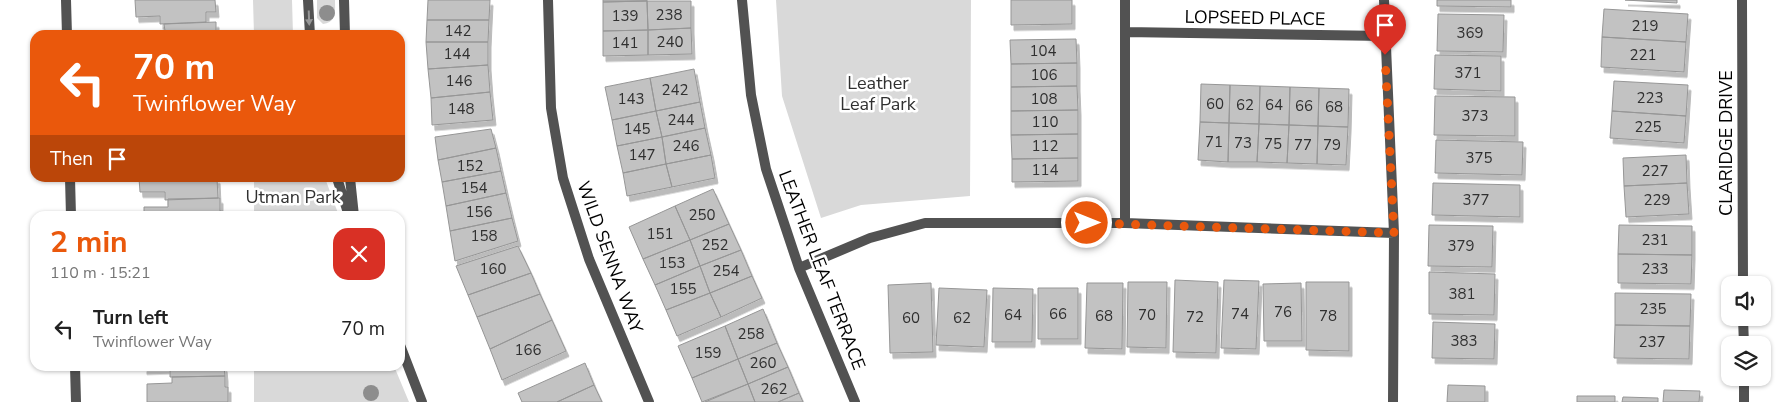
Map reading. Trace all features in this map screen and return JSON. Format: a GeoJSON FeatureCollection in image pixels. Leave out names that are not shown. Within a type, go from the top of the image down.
{"type":"FeatureCollection","features":[{"type":"Feature","properties":{"kind":"street"},"geometry":{"type":"LineString","coordinates":[[66,0],[67,30]]}},
{"type":"Feature","properties":{"kind":"street"},"geometry":{"type":"LineString","coordinates":[[308,0],[310,30]]}},
{"type":"Feature","properties":{"kind":"street"},"geometry":{"type":"LineString","coordinates":[[344,0],[345,30]]}},
{"type":"Feature","properties":{"kind":"street","name":"WILD SENNA WAY"},"geometry":{"type":"LineString","coordinates":[[548,0],[551,108],[563,178],[589,259],[649,402]]}},
{"type":"Feature","properties":{"kind":"street","name":"LEATHER LEAF TERRACE"},"geometry":{"type":"LineString","coordinates":[[742,0],[751,95],[766,169],[799,268],[855,402]]}},
{"type":"Feature","properties":{"kind":"street"},"geometry":{"type":"LineString","coordinates":[[1124,223],[1125,0]]}},
{"type":"Feature","properties":{"kind":"street"},"geometry":{"type":"LineString","coordinates":[[1384,0],[1384,36],[1394,233],[1393,402]]}},
{"type":"Feature","properties":{"kind":"street","name":"CLARIDGE DRIVE"},"geometry":{"type":"LineString","coordinates":[[1742,0],[1743,276]]}},
{"type":"Feature","properties":{"kind":"street","name":"LOPSEED PLACE"},"geometry":{"type":"LineString","coordinates":[[1125,32],[1384,36]]}},
{"type":"Feature","properties":{"kind":"street"},"geometry":{"type":"LineString","coordinates":[[70,182],[71,211]]}},
{"type":"Feature","properties":{"kind":"street"},"geometry":{"type":"LineString","coordinates":[[338,182],[348,211]]}},
{"type":"Feature","properties":{"kind":"street"},"geometry":{"type":"LineString","coordinates":[[350,182],[353,211]]}},
{"type":"Feature","properties":{"kind":"street"},"geometry":{"type":"LineString","coordinates":[[799,268],[870,238],[926,223],[1124,223],[1394,233]]}},
{"type":"Feature","properties":{"kind":"street"},"geometry":{"type":"LineString","coordinates":[[405,358],[422,402]]}},
{"type":"Feature","properties":{"kind":"street"},"geometry":{"type":"LineString","coordinates":[[75,371],[76,402]]}},
{"type":"Feature","properties":{"kind":"street"},"geometry":{"type":"LineString","coordinates":[[1744,386],[1744,402]]}},
{"type":"Feature","properties":{"kind":"green space"},"geometry":{"type":"Polygon","coordinates":[[[253,0],[292,0],[293,30],[254,30],[253,0]]]}},
{"type":"Feature","properties":{"kind":"green space"},"geometry":{"type":"Polygon","coordinates":[[[317,0],[335,0],[334,15],[328,23],[323,24],[317,18],[317,0]]]}},
{"type":"Feature","properties":{"kind":"green space","name":"Leather Leaf Park"},"geometry":{"type":"Polygon","coordinates":[[[776,0],[971,0],[970,196],[861,205],[821,218],[782,96],[776,0]]]}},
{"type":"Feature","properties":{"kind":"green space","name":"Utman Park"},"geometry":{"type":"Polygon","coordinates":[[[254,182],[326,182],[337,211],[254,211],[254,182]]]}},
{"type":"Feature","properties":{"kind":"green space"},"geometry":{"type":"Polygon","coordinates":[[[254,371],[396,371],[409,402],[254,402],[254,371]]]}},
{"type":"Feature","properties":{"kind":"building"},"geometry":{"type":"Polygon","coordinates":[[[135,0],[215,0],[216,12],[206,12],[206,22],[160,24],[160,16],[136,17],[135,0]]]}},
{"type":"Feature","properties":{"kind":"building"},"geometry":{"type":"Polygon","coordinates":[[[428,0],[490,0],[489,20],[427,20],[428,0]]]}},
{"type":"Feature","properties":{"kind":"building"},"geometry":{"type":"Polygon","coordinates":[[[603,0],[647,0],[647,1],[603,2],[603,0]]]}},
{"type":"Feature","properties":{"kind":"building"},"geometry":{"type":"Polygon","coordinates":[[[1011,0],[1072,0],[1072,24],[1011,25],[1011,0]]]}},
{"type":"Feature","properties":{"kind":"building"},"geometry":{"type":"Polygon","coordinates":[[[1437,0],[1511,0],[1511,7],[1437,6],[1437,0]]]}},
{"type":"Feature","properties":{"kind":"building"},"geometry":{"type":"Polygon","coordinates":[[[1625,0],[1677,0],[1677,3],[1625,0]]]}},
{"type":"Feature","properties":{"kind":"building"},"geometry":{"type":"Polygon","coordinates":[[[647,1],[648,30],[603,31],[603,2],[647,1]]]}},
{"type":"Feature","properties":{"kind":"building"},"geometry":{"type":"Polygon","coordinates":[[[647,1],[691,1],[691,28],[648,30],[647,1]]]}},
{"type":"Feature","properties":{"kind":"building"},"geometry":{"type":"Polygon","coordinates":[[[1604,9],[1688,14],[1686,42],[1602,37],[1604,9]]]}},
{"type":"Feature","properties":{"kind":"building"},"geometry":{"type":"Polygon","coordinates":[[[1438,14],[1504,15],[1503,52],[1437,51],[1438,14]]]}},
{"type":"Feature","properties":{"kind":"building"},"geometry":{"type":"Polygon","coordinates":[[[427,20],[489,20],[488,42],[426,42],[427,20]]]}},
{"type":"Feature","properties":{"kind":"building"},"geometry":{"type":"Polygon","coordinates":[[[216,22],[216,30],[165,30],[164,24],[216,22]]]}},
{"type":"Feature","properties":{"kind":"building"},"geometry":{"type":"Polygon","coordinates":[[[691,28],[692,54],[648,55],[648,30],[691,28]]]}},
{"type":"Feature","properties":{"kind":"building"},"geometry":{"type":"Polygon","coordinates":[[[648,30],[648,55],[603,56],[603,31],[648,30]]]}},
{"type":"Feature","properties":{"kind":"building"},"geometry":{"type":"Polygon","coordinates":[[[1602,37],[1686,42],[1684,72],[1601,67],[1602,37]]]}},
{"type":"Feature","properties":{"kind":"building"},"geometry":{"type":"Polygon","coordinates":[[[1076,39],[1077,63],[1011,64],[1010,40],[1076,39]]]}},
{"type":"Feature","properties":{"kind":"building"},"geometry":{"type":"Polygon","coordinates":[[[426,42],[488,42],[488,65],[428,69],[426,42]]]}},
{"type":"Feature","properties":{"kind":"building"},"geometry":{"type":"Polygon","coordinates":[[[1435,55],[1501,56],[1501,91],[1434,89],[1435,55]]]}},
{"type":"Feature","properties":{"kind":"building"},"geometry":{"type":"Polygon","coordinates":[[[1077,63],[1077,86],[1011,87],[1011,64],[1077,63]]]}},
{"type":"Feature","properties":{"kind":"building"},"geometry":{"type":"Polygon","coordinates":[[[488,65],[490,92],[431,98],[428,69],[488,65]]]}},
{"type":"Feature","properties":{"kind":"building"},"geometry":{"type":"Polygon","coordinates":[[[694,69],[700,102],[656,111],[650,78],[694,69]]]}},
{"type":"Feature","properties":{"kind":"building"},"geometry":{"type":"Polygon","coordinates":[[[650,78],[656,111],[612,120],[605,87],[650,78]]]}},
{"type":"Feature","properties":{"kind":"building"},"geometry":{"type":"Polygon","coordinates":[[[1614,81],[1688,85],[1686,116],[1612,111],[1614,81]]]}},
{"type":"Feature","properties":{"kind":"building"},"geometry":{"type":"Polygon","coordinates":[[[1201,84],[1230,85],[1229,123],[1200,122],[1201,84]]]}},
{"type":"Feature","properties":{"kind":"building"},"geometry":{"type":"Polygon","coordinates":[[[1230,85],[1260,86],[1259,124],[1229,123],[1230,85]]]}},
{"type":"Feature","properties":{"kind":"building"},"geometry":{"type":"Polygon","coordinates":[[[1077,86],[1078,110],[1011,111],[1011,87],[1077,86]]]}},
{"type":"Feature","properties":{"kind":"building"},"geometry":{"type":"Polygon","coordinates":[[[1260,86],[1290,87],[1289,125],[1259,124],[1260,86]]]}},
{"type":"Feature","properties":{"kind":"building"},"geometry":{"type":"Polygon","coordinates":[[[1290,87],[1319,88],[1318,126],[1289,125],[1290,87]]]}},
{"type":"Feature","properties":{"kind":"building"},"geometry":{"type":"Polygon","coordinates":[[[1319,88],[1349,89],[1348,127],[1318,126],[1319,88]]]}},
{"type":"Feature","properties":{"kind":"building"},"geometry":{"type":"Polygon","coordinates":[[[490,92],[493,120],[432,125],[431,98],[490,92]]]}},
{"type":"Feature","properties":{"kind":"building"},"geometry":{"type":"Polygon","coordinates":[[[1435,96],[1515,97],[1515,136],[1434,135],[1435,96]]]}},
{"type":"Feature","properties":{"kind":"building"},"geometry":{"type":"Polygon","coordinates":[[[700,102],[705,128],[662,137],[656,111],[700,102]]]}},
{"type":"Feature","properties":{"kind":"building"},"geometry":{"type":"Polygon","coordinates":[[[1078,110],[1078,134],[1011,135],[1011,111],[1078,110]]]}},
{"type":"Feature","properties":{"kind":"building"},"geometry":{"type":"Polygon","coordinates":[[[656,111],[662,137],[617,146],[612,120],[656,111]]]}},
{"type":"Feature","properties":{"kind":"building"},"geometry":{"type":"Polygon","coordinates":[[[1612,111],[1686,116],[1684,143],[1610,138],[1612,111]]]}},
{"type":"Feature","properties":{"kind":"building"},"geometry":{"type":"Polygon","coordinates":[[[1200,122],[1229,123],[1228,162],[1198,160],[1200,122]]]}},
{"type":"Feature","properties":{"kind":"building"},"geometry":{"type":"Polygon","coordinates":[[[1229,123],[1259,124],[1257,162],[1228,162],[1229,123]]]}},
{"type":"Feature","properties":{"kind":"building"},"geometry":{"type":"Polygon","coordinates":[[[1259,124],[1289,125],[1287,163],[1257,162],[1259,124]]]}},
{"type":"Feature","properties":{"kind":"building"},"geometry":{"type":"Polygon","coordinates":[[[1289,125],[1318,126],[1317,164],[1287,163],[1289,125]]]}},
{"type":"Feature","properties":{"kind":"building"},"geometry":{"type":"Polygon","coordinates":[[[1318,126],[1348,127],[1346,165],[1317,164],[1318,126]]]}},
{"type":"Feature","properties":{"kind":"building"},"geometry":{"type":"Polygon","coordinates":[[[705,128],[711,155],[666,164],[662,137],[705,128]]]}},
{"type":"Feature","properties":{"kind":"building"},"geometry":{"type":"Polygon","coordinates":[[[491,129],[496,148],[438,160],[435,137],[491,129]]]}},
{"type":"Feature","properties":{"kind":"building"},"geometry":{"type":"Polygon","coordinates":[[[1078,134],[1078,158],[1012,159],[1011,135],[1078,134]]]}},
{"type":"Feature","properties":{"kind":"building"},"geometry":{"type":"Polygon","coordinates":[[[662,137],[666,164],[623,173],[617,146],[662,137]]]}},
{"type":"Feature","properties":{"kind":"building"},"geometry":{"type":"Polygon","coordinates":[[[1436,140],[1523,142],[1522,175],[1435,173],[1436,140]]]}},
{"type":"Feature","properties":{"kind":"building"},"geometry":{"type":"Polygon","coordinates":[[[496,148],[501,171],[442,182],[438,160],[496,148]]]}},
{"type":"Feature","properties":{"kind":"building"},"geometry":{"type":"Polygon","coordinates":[[[711,155],[715,178],[672,187],[666,164],[711,155]]]}},
{"type":"Feature","properties":{"kind":"building"},"geometry":{"type":"Polygon","coordinates":[[[1686,155],[1687,183],[1624,186],[1623,158],[1686,155]]]}},
{"type":"Feature","properties":{"kind":"building"},"geometry":{"type":"Polygon","coordinates":[[[1078,158],[1078,181],[1012,182],[1012,159],[1078,158]]]}},
{"type":"Feature","properties":{"kind":"building"},"geometry":{"type":"Polygon","coordinates":[[[666,164],[672,187],[627,196],[623,173],[666,164]]]}},
{"type":"Feature","properties":{"kind":"building"},"geometry":{"type":"Polygon","coordinates":[[[501,171],[506,193],[446,206],[442,182],[501,171]]]}},
{"type":"Feature","properties":{"kind":"building"},"geometry":{"type":"Polygon","coordinates":[[[139,182],[217,182],[218,198],[165,200],[165,192],[140,192],[139,182]]]}},
{"type":"Feature","properties":{"kind":"building"},"geometry":{"type":"Polygon","coordinates":[[[1433,183],[1520,185],[1520,217],[1432,215],[1433,183]]]}},
{"type":"Feature","properties":{"kind":"building"},"geometry":{"type":"Polygon","coordinates":[[[1687,183],[1689,214],[1626,217],[1624,186],[1687,183]]]}},
{"type":"Feature","properties":{"kind":"building"},"geometry":{"type":"Polygon","coordinates":[[[713,189],[729,224],[690,240],[675,206],[713,189]]]}},
{"type":"Feature","properties":{"kind":"building"},"geometry":{"type":"Polygon","coordinates":[[[506,193],[512,218],[450,231],[446,206],[506,193]]]}},
{"type":"Feature","properties":{"kind":"building"},"geometry":{"type":"Polygon","coordinates":[[[220,198],[220,211],[144,211],[144,207],[168,207],[168,199],[220,198]]]}},
{"type":"Feature","properties":{"kind":"building"},"geometry":{"type":"Polygon","coordinates":[[[675,206],[690,240],[643,259],[629,227],[675,206]]]}},
{"type":"Feature","properties":{"kind":"building"},"geometry":{"type":"Polygon","coordinates":[[[512,218],[518,241],[455,261],[450,231],[512,218]]]}},
{"type":"Feature","properties":{"kind":"building"},"geometry":{"type":"Polygon","coordinates":[[[729,224],[741,250],[700,266],[690,240],[729,224]]]}},
{"type":"Feature","properties":{"kind":"building"},"geometry":{"type":"Polygon","coordinates":[[[1429,225],[1493,226],[1492,267],[1428,266],[1429,225]]]}},
{"type":"Feature","properties":{"kind":"building"},"geometry":{"type":"Polygon","coordinates":[[[1619,225],[1692,226],[1692,255],[1618,254],[1619,225]]]}},
{"type":"Feature","properties":{"kind":"building"},"geometry":{"type":"Polygon","coordinates":[[[690,240],[700,266],[655,285],[643,259],[690,240]]]}},
{"type":"Feature","properties":{"kind":"building"},"geometry":{"type":"Polygon","coordinates":[[[518,246],[531,273],[468,295],[456,266],[518,246]]]}},
{"type":"Feature","properties":{"kind":"building"},"geometry":{"type":"Polygon","coordinates":[[[741,250],[752,276],[710,293],[700,266],[741,250]]]}},
{"type":"Feature","properties":{"kind":"building"},"geometry":{"type":"Polygon","coordinates":[[[1618,254],[1692,255],[1691,284],[1618,283],[1618,254]]]}},
{"type":"Feature","properties":{"kind":"building"},"geometry":{"type":"Polygon","coordinates":[[[700,266],[710,293],[666,310],[655,285],[700,266]]]}},
{"type":"Feature","properties":{"kind":"building"},"geometry":{"type":"Polygon","coordinates":[[[1429,272],[1495,274],[1494,315],[1429,314],[1429,272]]]}},
{"type":"Feature","properties":{"kind":"building"},"geometry":{"type":"Polygon","coordinates":[[[531,273],[540,294],[477,317],[468,295],[531,273]]]}},
{"type":"Feature","properties":{"kind":"building"},"geometry":{"type":"Polygon","coordinates":[[[752,276],[762,298],[721,317],[710,293],[752,276]]]}},
{"type":"Feature","properties":{"kind":"building"},"geometry":{"type":"Polygon","coordinates":[[[1175,280],[1218,282],[1216,353],[1173,352],[1175,280]]]}},
{"type":"Feature","properties":{"kind":"building"},"geometry":{"type":"Polygon","coordinates":[[[1224,280],[1259,281],[1256,349],[1221,348],[1224,280]]]}},
{"type":"Feature","properties":{"kind":"building"},"geometry":{"type":"Polygon","coordinates":[[[1128,282],[1167,282],[1166,348],[1127,347],[1128,282]]]}},
{"type":"Feature","properties":{"kind":"building"},"geometry":{"type":"Polygon","coordinates":[[[1306,282],[1349,282],[1349,351],[1306,350],[1306,282]]]}},
{"type":"Feature","properties":{"kind":"building"},"geometry":{"type":"Polygon","coordinates":[[[931,283],[933,352],[890,353],[888,285],[931,283]]]}},
{"type":"Feature","properties":{"kind":"building"},"geometry":{"type":"Polygon","coordinates":[[[1087,283],[1123,283],[1122,349],[1085,348],[1087,283]]]}},
{"type":"Feature","properties":{"kind":"building"},"geometry":{"type":"Polygon","coordinates":[[[1301,283],[1302,341],[1264,341],[1263,284],[1301,283]]]}},
{"type":"Feature","properties":{"kind":"building"},"geometry":{"type":"Polygon","coordinates":[[[939,288],[987,290],[984,347],[936,345],[939,288]]]}},
{"type":"Feature","properties":{"kind":"building"},"geometry":{"type":"Polygon","coordinates":[[[993,288],[1033,289],[1032,342],[992,342],[993,288]]]}},
{"type":"Feature","properties":{"kind":"building"},"geometry":{"type":"Polygon","coordinates":[[[1038,288],[1078,288],[1078,339],[1038,339],[1038,288]]]}},
{"type":"Feature","properties":{"kind":"building"},"geometry":{"type":"Polygon","coordinates":[[[710,293],[721,317],[677,336],[666,310],[710,293]]]}},
{"type":"Feature","properties":{"kind":"building"},"geometry":{"type":"Polygon","coordinates":[[[1615,293],[1691,294],[1690,326],[1615,325],[1615,293]]]}},
{"type":"Feature","properties":{"kind":"building"},"geometry":{"type":"Polygon","coordinates":[[[540,294],[552,320],[490,349],[477,317],[540,294]]]}},
{"type":"Feature","properties":{"kind":"building"},"geometry":{"type":"Polygon","coordinates":[[[763,309],[777,343],[738,359],[725,326],[763,309]]]}},
{"type":"Feature","properties":{"kind":"building"},"geometry":{"type":"Polygon","coordinates":[[[552,320],[566,351],[502,380],[490,349],[552,320]]]}},
{"type":"Feature","properties":{"kind":"building"},"geometry":{"type":"Polygon","coordinates":[[[1433,322],[1495,324],[1494,359],[1432,358],[1433,322]]]}},
{"type":"Feature","properties":{"kind":"building"},"geometry":{"type":"Polygon","coordinates":[[[1615,325],[1690,326],[1689,359],[1614,358],[1615,325]]]}},
{"type":"Feature","properties":{"kind":"building"},"geometry":{"type":"Polygon","coordinates":[[[725,326],[738,359],[692,378],[678,346],[725,326]]]}},
{"type":"Feature","properties":{"kind":"building"},"geometry":{"type":"Polygon","coordinates":[[[777,343],[788,367],[748,384],[738,359],[777,343]]]}},
{"type":"Feature","properties":{"kind":"building"},"geometry":{"type":"Polygon","coordinates":[[[738,359],[748,384],[702,402],[692,378],[738,359]]]}},
{"type":"Feature","properties":{"kind":"building"},"geometry":{"type":"Polygon","coordinates":[[[585,363],[594,385],[557,402],[522,402],[518,393],[585,363]]]}},
{"type":"Feature","properties":{"kind":"building"},"geometry":{"type":"Polygon","coordinates":[[[788,367],[799,393],[778,402],[755,402],[748,384],[788,367]]]}},
{"type":"Feature","properties":{"kind":"building"},"geometry":{"type":"Polygon","coordinates":[[[170,371],[224,371],[225,376],[170,377],[170,371]]]}},
{"type":"Feature","properties":{"kind":"building"},"geometry":{"type":"Polygon","coordinates":[[[225,376],[225,387],[228,387],[228,402],[147,402],[147,384],[172,383],[172,377],[225,376]]]}},
{"type":"Feature","properties":{"kind":"building"},"geometry":{"type":"Polygon","coordinates":[[[748,384],[755,402],[705,402],[748,384]]]}},
{"type":"Feature","properties":{"kind":"building"},"geometry":{"type":"Polygon","coordinates":[[[594,385],[602,402],[557,402],[594,385]]]}},
{"type":"Feature","properties":{"kind":"building"},"geometry":{"type":"Polygon","coordinates":[[[1448,385],[1485,386],[1485,402],[1447,402],[1448,385]]]}},
{"type":"Feature","properties":{"kind":"building"},"geometry":{"type":"Polygon","coordinates":[[[1664,390],[1700,391],[1699,402],[1663,402],[1664,390]]]}},
{"type":"Feature","properties":{"kind":"building"},"geometry":{"type":"Polygon","coordinates":[[[799,393],[803,402],[778,402],[799,393]]]}},
{"type":"Feature","properties":{"kind":"building"},"geometry":{"type":"Polygon","coordinates":[[[1577,396],[1615,396],[1615,402],[1577,402],[1577,396]]]}},
{"type":"Feature","properties":{"kind":"building"},"geometry":{"type":"Polygon","coordinates":[[[1623,397],[1658,398],[1658,402],[1622,402],[1623,397]]]}},
{"type":"Feature","properties":{"kind":"route"},"geometry":{"type":"LineString","coordinates":[[1087,223],[1394,233],[1385,55]]}}]}
